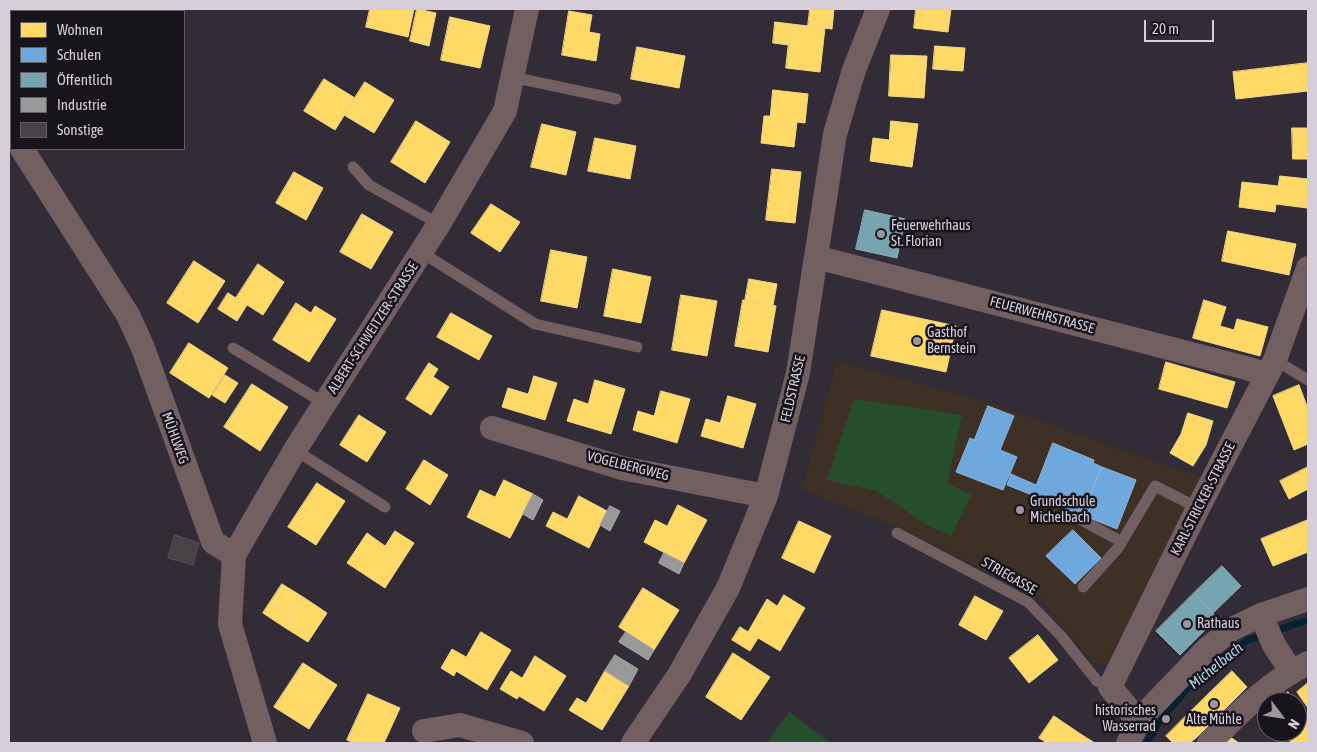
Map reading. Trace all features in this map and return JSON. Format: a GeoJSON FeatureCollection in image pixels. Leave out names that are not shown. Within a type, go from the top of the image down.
{"type":"FeatureCollection","features":[{"type":"Feature","properties":{"kind":"street","name":"ALBERT-SCHWEITZER-STRASSE"},"geometry":{"type":"LineString","coordinates":[[234,555],[295,450],[439,224],[505,111],[527,9]]}},
{"type":"Feature","properties":{"kind":"street","name":"FELDSTRASSE"},"geometry":{"type":"LineString","coordinates":[[633,743],[679,674],[728,588],[766,496],[798,373],[835,134],[854,70],[878,9]]}},
{"type":"Feature","properties":{"kind":"street","name":"MÜHLWEG"},"geometry":{"type":"LineString","coordinates":[[23,150],[128,315],[143,348],[213,542],[234,555]]}},
{"type":"Feature","properties":{"kind":"street","name":"FEUERWEHRSTRASSE"},"geometry":{"type":"LineString","coordinates":[[816,257],[1250,370],[1270,368]]}},
{"type":"Feature","properties":{"kind":"street","name":"KARL-STRICKER-STRASSE"},"geometry":{"type":"LineString","coordinates":[[1110,687],[1198,508],[1270,368],[1308,268]]}},
{"type":"Feature","properties":{"kind":"street","name":"VOGELBERGWEG"},"geometry":{"type":"LineString","coordinates":[[492,428],[622,468],[766,496]]}},
{"type":"Feature","properties":{"kind":"street"},"geometry":{"type":"LineString","coordinates":[[234,555],[230,624],[265,743]]}},
{"type":"Feature","properties":{"kind":"street"},"geometry":{"type":"LineString","coordinates":[[1128,743],[1140,719],[1170,686],[1207,649],[1232,629],[1267,628],[1308,600]]}},
{"type":"Feature","properties":{"kind":"street"},"geometry":{"type":"LineString","coordinates":[[1209,743],[1248,704],[1300,667],[1267,628]]}},
{"type":"Feature","properties":{"kind":"street"},"geometry":{"type":"LineString","coordinates":[[1110,687],[1130,711],[1140,719]]}},
{"type":"Feature","properties":{"kind":"street"},"geometry":{"type":"LineString","coordinates":[[424,731],[460,725],[522,743]]}},
{"type":"Feature","properties":{"kind":"lane"},"geometry":{"type":"LineString","coordinates":[[512,76],[616,99]]}},
{"type":"Feature","properties":{"kind":"lane"},"geometry":{"type":"LineString","coordinates":[[353,167],[369,185],[439,224]]}},
{"type":"Feature","properties":{"kind":"lane","name":"ALBERT-SCHWEITZER-STRASSE"},"geometry":{"type":"LineString","coordinates":[[421,252],[535,324],[637,347]]}},
{"type":"Feature","properties":{"kind":"lane","name":"ALBERT-SCHWEITZER-STRASSE"},"geometry":{"type":"LineString","coordinates":[[233,348],[324,403]]}},
{"type":"Feature","properties":{"kind":"lane"},"geometry":{"type":"LineString","coordinates":[[1270,368],[1308,380]]}},
{"type":"Feature","properties":{"kind":"lane"},"geometry":{"type":"LineString","coordinates":[[295,450],[385,506]]}},
{"type":"Feature","properties":{"kind":"lane"},"geometry":{"type":"LineString","coordinates":[[1084,587],[1122,542],[1155,486],[1198,508]]}},
{"type":"Feature","properties":{"kind":"lane"},"geometry":{"type":"LineString","coordinates":[[1074,516],[1122,542]]}},
{"type":"Feature","properties":{"kind":"lane","name":"STRIEGASSE"},"geometry":{"type":"LineString","coordinates":[[897,533],[1028,602],[1061,636],[1096,681],[1110,687]]}},
{"type":"Feature","properties":{"kind":"shaded area","name":"Grundschule Michelbach"},"geometry":{"type":"Polygon","coordinates":[[[837,361],[980,400],[1204,478],[1107,664],[1093,663],[1040,598],[903,529],[802,490],[837,361]]]}},
{"type":"Feature","properties":{"kind":"green space"},"geometry":{"type":"Polygon","coordinates":[[[854,399],[962,415],[947,483],[971,495],[951,536],[927,525],[877,491],[827,480],[854,399]]]}},
{"type":"Feature","properties":{"kind":"green space"},"geometry":{"type":"Polygon","coordinates":[[[789,712],[831,743],[767,743],[789,712]]]}},
{"type":"Feature","properties":{"kind":"building: Wohnen"},"geometry":{"type":"Polygon","coordinates":[[[370,9],[414,9],[408,37],[366,27],[370,9]]]}},
{"type":"Feature","properties":{"kind":"building: Wohnen"},"geometry":{"type":"Polygon","coordinates":[[[417,9],[436,13],[429,46],[410,41],[417,9]]]}},
{"type":"Feature","properties":{"kind":"building: Wohnen"},"geometry":{"type":"Polygon","coordinates":[[[810,9],[834,9],[832,29],[808,26],[810,9]]]}},
{"type":"Feature","properties":{"kind":"building: Wohnen"},"geometry":{"type":"Polygon","coordinates":[[[916,9],[951,9],[948,32],[914,28],[916,9]]]}},
{"type":"Feature","properties":{"kind":"building: Wohnen"},"geometry":{"type":"Polygon","coordinates":[[[569,11],[592,15],[589,32],[600,34],[596,61],[562,55],[569,11]]]}},
{"type":"Feature","properties":{"kind":"building: Wohnen"},"geometry":{"type":"Polygon","coordinates":[[[450,17],[490,26],[480,68],[441,60],[450,17]]]}},
{"type":"Feature","properties":{"kind":"building: Wohnen"},"geometry":{"type":"Polygon","coordinates":[[[775,22],[791,24],[789,45],[773,43],[775,22]]]}},
{"type":"Feature","properties":{"kind":"building: Wohnen"},"geometry":{"type":"Polygon","coordinates":[[[791,24],[825,28],[820,72],[786,68],[791,24]]]}},
{"type":"Feature","properties":{"kind":"building: Wohnen"},"geometry":{"type":"Polygon","coordinates":[[[935,46],[965,48],[963,71],[933,69],[935,46]]]}},
{"type":"Feature","properties":{"kind":"building: Wohnen"},"geometry":{"type":"Polygon","coordinates":[[[637,47],[685,56],[679,88],[631,79],[637,47]]]}},
{"type":"Feature","properties":{"kind":"building: Wohnen"},"geometry":{"type":"Polygon","coordinates":[[[891,55],[927,56],[924,98],[889,96],[891,55]]]}},
{"type":"Feature","properties":{"kind":"building: Wohnen"},"geometry":{"type":"Polygon","coordinates":[[[1308,63],[1308,91],[1236,99],[1233,72],[1308,63]]]}},
{"type":"Feature","properties":{"kind":"building: Wohnen"},"geometry":{"type":"Polygon","coordinates":[[[324,79],[355,98],[335,130],[304,111],[324,79]]]}},
{"type":"Feature","properties":{"kind":"building: Wohnen"},"geometry":{"type":"Polygon","coordinates":[[[365,82],[394,100],[374,133],[344,115],[365,82]]]}},
{"type":"Feature","properties":{"kind":"building: Wohnen"},"geometry":{"type":"Polygon","coordinates":[[[773,90],[808,94],[805,123],[797,122],[794,147],[761,143],[764,116],[770,116],[773,90]]]}},
{"type":"Feature","properties":{"kind":"building: Wohnen"},"geometry":{"type":"Polygon","coordinates":[[[416,121],[450,142],[425,183],[391,162],[416,121]]]}},
{"type":"Feature","properties":{"kind":"building: Wohnen"},"geometry":{"type":"Polygon","coordinates":[[[891,121],[918,124],[912,167],[870,161],[873,138],[889,140],[891,121]]]}},
{"type":"Feature","properties":{"kind":"building: Wohnen"},"geometry":{"type":"Polygon","coordinates":[[[542,124],[576,132],[566,175],[531,167],[542,124]]]}},
{"type":"Feature","properties":{"kind":"building: Wohnen"},"geometry":{"type":"Polygon","coordinates":[[[1292,128],[1308,128],[1308,159],[1293,159],[1292,128]]]}},
{"type":"Feature","properties":{"kind":"building: Wohnen"},"geometry":{"type":"Polygon","coordinates":[[[595,138],[636,146],[630,179],[588,171],[595,138]]]}},
{"type":"Feature","properties":{"kind":"building: Wohnen"},"geometry":{"type":"Polygon","coordinates":[[[772,169],[801,172],[795,223],[766,220],[772,169]]]}},
{"type":"Feature","properties":{"kind":"building: Wohnen"},"geometry":{"type":"Polygon","coordinates":[[[294,172],[323,188],[306,220],[276,203],[294,172]]]}},
{"type":"Feature","properties":{"kind":"building: Wohnen"},"geometry":{"type":"Polygon","coordinates":[[[1280,176],[1308,179],[1307,208],[1276,204],[1275,212],[1239,207],[1242,182],[1278,186],[1280,176]]]}},
{"type":"Feature","properties":{"kind":"building: Wohnen"},"geometry":{"type":"Polygon","coordinates":[[[491,204],[520,222],[500,252],[471,233],[491,204]]]}},
{"type":"Feature","properties":{"kind":"building: Wohnen"},"geometry":{"type":"Polygon","coordinates":[[[362,214],[393,232],[371,269],[340,252],[362,214]]]}},
{"type":"Feature","properties":{"kind":"building: Wohnen"},"geometry":{"type":"Polygon","coordinates":[[[1228,231],[1296,244],[1289,275],[1222,261],[1228,231]]]}},
{"type":"Feature","properties":{"kind":"building: Wohnen"},"geometry":{"type":"Polygon","coordinates":[[[551,250],[587,257],[577,308],[541,301],[551,250]]]}},
{"type":"Feature","properties":{"kind":"building: Wohnen"},"geometry":{"type":"Polygon","coordinates":[[[194,261],[225,281],[198,323],[167,303],[194,261]]]}},
{"type":"Feature","properties":{"kind":"building: Wohnen"},"geometry":{"type":"Polygon","coordinates":[[[258,264],[284,282],[263,315],[236,298],[258,264]]]}},
{"type":"Feature","properties":{"kind":"building: Wohnen"},"geometry":{"type":"Polygon","coordinates":[[[613,269],[651,277],[641,323],[604,316],[613,269]]]}},
{"type":"Feature","properties":{"kind":"building: Wohnen"},"geometry":{"type":"Polygon","coordinates":[[[749,279],[777,284],[773,305],[745,301],[749,279]]]}},
{"type":"Feature","properties":{"kind":"building: Wohnen"},"geometry":{"type":"Polygon","coordinates":[[[228,293],[247,305],[237,321],[218,309],[228,293]]]}},
{"type":"Feature","properties":{"kind":"building: Wohnen"},"geometry":{"type":"Polygon","coordinates":[[[681,295],[717,301],[707,356],[672,350],[681,295]]]}},
{"type":"Feature","properties":{"kind":"building: Wohnen"},"geometry":{"type":"Polygon","coordinates":[[[743,300],[776,306],[768,352],[735,346],[743,300]]]}},
{"type":"Feature","properties":{"kind":"building: Wohnen"},"geometry":{"type":"Polygon","coordinates":[[[1204,300],[1226,307],[1220,326],[1234,330],[1237,319],[1268,327],[1260,356],[1193,338],[1204,300]]]}},
{"type":"Feature","properties":{"kind":"building: Wohnen"},"geometry":{"type":"Polygon","coordinates":[[[296,303],[311,313],[315,306],[336,319],[309,362],[273,340],[296,303]]]}},
{"type":"Feature","properties":{"kind":"building: Wohnen"},"geometry":{"type":"Polygon","coordinates":[[[882,310],[956,326],[946,372],[871,356],[882,310]]]}},
{"type":"Feature","properties":{"kind":"building: Wohnen"},"geometry":{"type":"Polygon","coordinates":[[[451,313],[492,336],[479,360],[437,337],[451,313]]]}},
{"type":"Feature","properties":{"kind":"building: Wohnen"},"geometry":{"type":"Polygon","coordinates":[[[189,343],[228,368],[209,398],[170,373],[189,343]]]}},
{"type":"Feature","properties":{"kind":"building: Wohnen"},"geometry":{"type":"Polygon","coordinates":[[[1166,362],[1235,382],[1227,408],[1159,389],[1166,362]]]}},
{"type":"Feature","properties":{"kind":"building: Wohnen"},"geometry":{"type":"Polygon","coordinates":[[[429,363],[438,369],[433,377],[424,371],[429,363]]]}},
{"type":"Feature","properties":{"kind":"building: Wohnen"},"geometry":{"type":"Polygon","coordinates":[[[424,371],[449,387],[431,415],[406,399],[424,371]]]}},
{"type":"Feature","properties":{"kind":"building: Wohnen"},"geometry":{"type":"Polygon","coordinates":[[[225,375],[238,383],[225,403],[212,395],[225,375]]]}},
{"type":"Feature","properties":{"kind":"building: Wohnen"},"geometry":{"type":"Polygon","coordinates":[[[534,376],[557,383],[545,420],[502,407],[508,388],[528,394],[534,376]]]}},
{"type":"Feature","properties":{"kind":"building: Wohnen"},"geometry":{"type":"Polygon","coordinates":[[[595,380],[625,389],[611,434],[567,421],[574,399],[588,404],[595,380]]]}},
{"type":"Feature","properties":{"kind":"building: Wohnen"},"geometry":{"type":"Polygon","coordinates":[[[252,384],[288,407],[260,451],[224,427],[252,384]]]}},
{"type":"Feature","properties":{"kind":"building: Wohnen"},"geometry":{"type":"Polygon","coordinates":[[[1299,385],[1308,409],[1308,444],[1294,450],[1273,396],[1299,385]]]}},
{"type":"Feature","properties":{"kind":"building: Wohnen"},"geometry":{"type":"Polygon","coordinates":[[[661,391],[690,399],[677,443],[633,430],[638,411],[654,416],[661,391]]]}},
{"type":"Feature","properties":{"kind":"building: Wohnen"},"geometry":{"type":"Polygon","coordinates":[[[728,396],[756,404],[743,448],[701,436],[706,419],[720,423],[728,396]]]}},
{"type":"Feature","properties":{"kind":"building: Wohnen"},"geometry":{"type":"Polygon","coordinates":[[[1188,413],[1213,421],[1206,445],[1193,466],[1170,453],[1181,434],[1188,413]]]}},
{"type":"Feature","properties":{"kind":"building: Wohnen"},"geometry":{"type":"Polygon","coordinates":[[[359,415],[386,432],[367,462],[340,445],[359,415]]]}},
{"type":"Feature","properties":{"kind":"building: Wohnen"},"geometry":{"type":"Polygon","coordinates":[[[424,460],[448,475],[430,505],[406,489],[424,460]]]}},
{"type":"Feature","properties":{"kind":"building: Wohnen"},"geometry":{"type":"Polygon","coordinates":[[[1308,467],[1308,489],[1289,499],[1280,481],[1308,467]]]}},
{"type":"Feature","properties":{"kind":"building: Wohnen"},"geometry":{"type":"Polygon","coordinates":[[[504,480],[533,494],[510,538],[467,517],[480,490],[495,497],[504,480]]]}},
{"type":"Feature","properties":{"kind":"building: Wohnen"},"geometry":{"type":"Polygon","coordinates":[[[317,483],[345,501],[316,545],[288,527],[317,483]]]}},
{"type":"Feature","properties":{"kind":"building: Wohnen"},"geometry":{"type":"Polygon","coordinates":[[[579,496],[607,511],[589,548],[546,526],[553,512],[567,519],[579,496]]]}},
{"type":"Feature","properties":{"kind":"building: Wohnen"},"geometry":{"type":"Polygon","coordinates":[[[678,505],[707,520],[684,563],[644,542],[655,520],[667,526],[678,505]]]}},
{"type":"Feature","properties":{"kind":"building: Wohnen"},"geometry":{"type":"Polygon","coordinates":[[[1308,520],[1308,552],[1273,566],[1261,539],[1308,520]]]}},
{"type":"Feature","properties":{"kind":"building: Wohnen"},"geometry":{"type":"Polygon","coordinates":[[[799,521],[831,536],[814,573],[782,558],[799,521]]]}},
{"type":"Feature","properties":{"kind":"building: Wohnen"},"geometry":{"type":"Polygon","coordinates":[[[395,531],[414,543],[385,588],[347,563],[367,533],[385,546],[395,531]]]}},
{"type":"Feature","properties":{"kind":"building: Wohnen"},"geometry":{"type":"Polygon","coordinates":[[[282,584],[303,597],[284,627],[263,613],[282,584]]]}},
{"type":"Feature","properties":{"kind":"building: Wohnen"},"geometry":{"type":"Polygon","coordinates":[[[643,588],[679,610],[654,650],[619,627],[643,588]]]}},
{"type":"Feature","properties":{"kind":"building: Wohnen"},"geometry":{"type":"Polygon","coordinates":[[[784,595],[805,608],[780,651],[748,632],[767,599],[777,606],[784,595]]]}},
{"type":"Feature","properties":{"kind":"building: Wohnen"},"geometry":{"type":"Polygon","coordinates":[[[975,596],[1003,611],[986,640],[959,625],[975,596]]]}},
{"type":"Feature","properties":{"kind":"building: Wohnen"},"geometry":{"type":"Polygon","coordinates":[[[303,597],[327,613],[308,642],[284,627],[303,597]]]}},
{"type":"Feature","properties":{"kind":"building: Wohnen"},"geometry":{"type":"Polygon","coordinates":[[[740,627],[758,638],[750,651],[732,640],[740,627]]]}},
{"type":"Feature","properties":{"kind":"building: Wohnen"},"geometry":{"type":"Polygon","coordinates":[[[481,632],[511,650],[487,690],[456,671],[454,676],[441,668],[452,649],[466,657],[481,632]]]}},
{"type":"Feature","properties":{"kind":"building: Wohnen"},"geometry":{"type":"Polygon","coordinates":[[[1038,635],[1058,660],[1029,683],[1009,658],[1038,635]]]}},
{"type":"Feature","properties":{"kind":"building: Wohnen"},"geometry":{"type":"Polygon","coordinates":[[[733,653],[770,677],[741,720],[706,697],[733,653]]]}},
{"type":"Feature","properties":{"kind":"building: Wohnen"},"geometry":{"type":"Polygon","coordinates":[[[535,656],[566,676],[544,711],[519,696],[517,699],[500,689],[511,671],[522,678],[535,656]]]}},
{"type":"Feature","properties":{"kind":"building: Wohnen"},"geometry":{"type":"Polygon","coordinates":[[[303,663],[337,685],[309,729],[274,707],[303,663]]]}},
{"type":"Feature","properties":{"kind":"building: Wohnen"},"geometry":{"type":"Polygon","coordinates":[[[605,671],[629,686],[602,730],[569,710],[577,698],[586,703],[605,671]]]}},
{"type":"Feature","properties":{"kind":"building: Wohnen","name":"Alte Mühle"},"geometry":{"type":"Polygon","coordinates":[[[1232,671],[1247,687],[1197,737],[1181,721],[1232,671]]]}},
{"type":"Feature","properties":{"kind":"building: Wohnen"},"geometry":{"type":"Polygon","coordinates":[[[1308,683],[1308,708],[1307,692],[1297,692],[1308,683]]]}},
{"type":"Feature","properties":{"kind":"building: Wohnen"},"geometry":{"type":"Polygon","coordinates":[[[368,694],[400,708],[384,743],[354,743],[347,740],[368,694]]]}},
{"type":"Feature","properties":{"kind":"building: Wohnen"},"geometry":{"type":"Polygon","coordinates":[[[1054,716],[1082,735],[1076,743],[1047,743],[1039,738],[1054,716]]]}},
{"type":"Feature","properties":{"kind":"building: Wohnen"},"geometry":{"type":"Polygon","coordinates":[[[1181,721],[1197,737],[1190,743],[1173,743],[1166,736],[1181,721]]]}},
{"type":"Feature","properties":{"kind":"building: Wohnen"},"geometry":{"type":"Polygon","coordinates":[[[1307,728],[1308,743],[1291,743],[1307,742],[1307,728]]]}},
{"type":"Feature","properties":{"kind":"building: Wohnen"},"geometry":{"type":"Polygon","coordinates":[[[1082,735],[1095,743],[1076,743],[1082,735]]]}},
{"type":"Feature","properties":{"kind":"building: Wohnen"},"geometry":{"type":"Polygon","coordinates":[[[1230,737],[1239,743],[1225,743],[1230,737]]]}},
{"type":"Feature","properties":{"kind":"building: Schulen"},"geometry":{"type":"Polygon","coordinates":[[[988,406],[1014,416],[1000,450],[1017,457],[1003,490],[956,472],[970,438],[974,440],[988,406]]]}},
{"type":"Feature","properties":{"kind":"building: Schulen"},"geometry":{"type":"Polygon","coordinates":[[[1053,443],[1094,460],[1093,463],[1102,467],[1082,515],[1007,485],[1011,474],[1036,485],[1053,443]]]}},
{"type":"Feature","properties":{"kind":"building: Schulen"},"geometry":{"type":"Polygon","coordinates":[[[1102,467],[1136,480],[1117,529],[1082,515],[1102,467]]]}},
{"type":"Feature","properties":{"kind":"building: Schulen"},"geometry":{"type":"Polygon","coordinates":[[[1073,530],[1101,558],[1075,584],[1046,556],[1073,530]]]}},
{"type":"Feature","properties":{"kind":"building: Öffentlich","name":"Feuerwehrhaus St. Florian"},"geometry":{"type":"Polygon","coordinates":[[[865,210],[905,219],[897,258],[856,249],[865,210]]]}},
{"type":"Feature","properties":{"kind":"building: Öffentlich"},"geometry":{"type":"Polygon","coordinates":[[[1222,566],[1241,586],[1213,613],[1194,593],[1222,566]]]}},
{"type":"Feature","properties":{"kind":"building: Öffentlich","name":"Rathaus"},"geometry":{"type":"Polygon","coordinates":[[[1194,593],[1217,618],[1180,655],[1156,631],[1194,593]]]}},
{"type":"Feature","properties":{"kind":"building: Industrie"},"geometry":{"type":"Polygon","coordinates":[[[533,494],[543,500],[533,520],[523,514],[533,494]]]}},
{"type":"Feature","properties":{"kind":"building: Industrie"},"geometry":{"type":"Polygon","coordinates":[[[610,506],[620,511],[610,531],[600,525],[610,506]]]}},
{"type":"Feature","properties":{"kind":"building: Industrie"},"geometry":{"type":"Polygon","coordinates":[[[664,553],[684,563],[679,574],[659,563],[664,553]]]}},
{"type":"Feature","properties":{"kind":"building: Industrie"},"geometry":{"type":"Polygon","coordinates":[[[626,632],[654,650],[648,660],[619,642],[626,632]]]}},
{"type":"Feature","properties":{"kind":"building: Industrie"},"geometry":{"type":"Polygon","coordinates":[[[615,655],[638,669],[629,686],[605,671],[615,655]]]}},
{"type":"Feature","properties":{"kind":"building: Sonstige"},"geometry":{"type":"Polygon","coordinates":[[[175,535],[199,543],[193,565],[168,558],[175,535]]]}},
{"type":"Feature","properties":{"kind":"waterway","name":"Michelbach"},"geometry":{"type":"LineString","coordinates":[[1147,743],[1161,719],[1194,681],[1221,659],[1248,640],[1308,620]]}},
{"type":"Feature","properties":{"kind":"place","name":"Feuerwehrhaus St. Florian"},"geometry":{"type":"Point","coordinates":[881,234]}},
{"type":"Feature","properties":{"kind":"place","name":"Gasthof Bernstein"},"geometry":{"type":"Point","coordinates":[917,341]}},
{"type":"Feature","properties":{"kind":"place","name":"Grundschule Michelbach"},"geometry":{"type":"Point","coordinates":[1020,510]}},
{"type":"Feature","properties":{"kind":"place","name":"Rathaus"},"geometry":{"type":"Point","coordinates":[1187,624]}},
{"type":"Feature","properties":{"kind":"place","name":"Alte Mühle"},"geometry":{"type":"Point","coordinates":[1214,704]}},
{"type":"Feature","properties":{"kind":"place","name":"historisches Wasserrad"},"geometry":{"type":"Point","coordinates":[1166,719]}}]}
